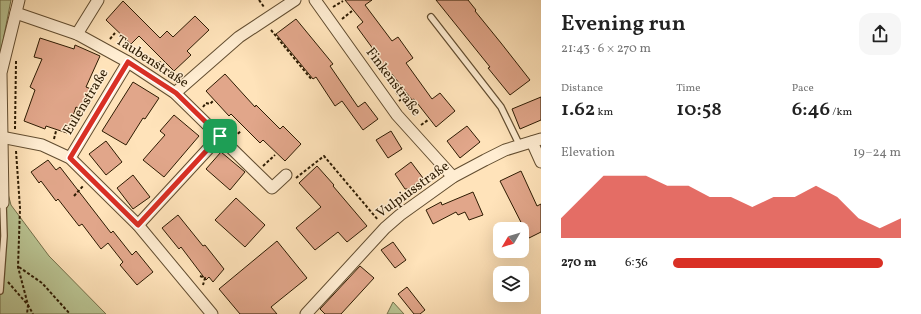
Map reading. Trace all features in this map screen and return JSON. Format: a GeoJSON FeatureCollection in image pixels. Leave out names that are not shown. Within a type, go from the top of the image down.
{"type":"FeatureCollection","features":[{"type":"Feature","properties":{"kind":"street"},"geometry":{"type":"LineString","coordinates":[[3,203],[1,73],[18,0]]}},
{"type":"Feature","properties":{"kind":"street"},"geometry":{"type":"LineString","coordinates":[[77,34],[98,0]]}},
{"type":"Feature","properties":{"kind":"street"},"geometry":{"type":"LineString","coordinates":[[176,93],[239,37],[295,0]]}},
{"type":"Feature","properties":{"kind":"street","name":"Finkenstraße"},"geometry":{"type":"LineString","coordinates":[[315,0],[397,115],[453,177]]}},
{"type":"Feature","properties":{"kind":"street","name":"Taubenstraße"},"geometry":{"type":"LineString","coordinates":[[16,12],[77,34],[128,62],[176,93],[272,188],[286,175]]}},
{"type":"Feature","properties":{"kind":"street","name":"Eulenstraße"},"geometry":{"type":"LineString","coordinates":[[70,158],[128,62]]}},
{"type":"Feature","properties":{"kind":"street"},"geometry":{"type":"LineString","coordinates":[[138,225],[220,136]]}},
{"type":"Feature","properties":{"kind":"street"},"geometry":{"type":"LineString","coordinates":[[1,137],[42,146],[70,158],[138,225],[212,314]]}},
{"type":"Feature","properties":{"kind":"street"},"geometry":{"type":"LineString","coordinates":[[536,140],[541,162]]}},
{"type":"Feature","properties":{"kind":"street","name":"Vulpiusstraße"},"geometry":{"type":"LineString","coordinates":[[306,314],[385,228],[400,215],[453,177],[505,150],[536,140]]}},
{"type":"Feature","properties":{"kind":"lane"},"geometry":{"type":"LineString","coordinates":[[430,17],[501,107],[520,146]]}},
{"type":"Feature","properties":{"kind":"lane"},"geometry":{"type":"LineString","coordinates":[[0,291],[4,236],[3,203]]}},
{"type":"Feature","properties":{"kind":"path"},"geometry":{"type":"LineString","coordinates":[[264,20],[312,80]]}},
{"type":"Feature","properties":{"kind":"path"},"geometry":{"type":"LineString","coordinates":[[17,58],[15,73],[15,139],[20,208],[18,267],[28,305],[27,314]]}},
{"type":"Feature","properties":{"kind":"path"},"geometry":{"type":"LineString","coordinates":[[257,173],[275,155]]}},
{"type":"Feature","properties":{"kind":"path"},"geometry":{"type":"LineString","coordinates":[[286,175],[293,181],[324,156],[385,228]]}},
{"type":"Feature","properties":{"kind":"path"},"geometry":{"type":"LineString","coordinates":[[18,267],[42,283],[70,314]]}},
{"type":"Feature","properties":{"kind":"path"},"geometry":{"type":"LineString","coordinates":[[1,274],[28,305],[33,314]]}},
{"type":"Feature","properties":{"kind":"green space"},"geometry":{"type":"Polygon","coordinates":[[[0,0],[11,0],[0,56],[0,0]]]}},
{"type":"Feature","properties":{"kind":"green space"},"geometry":{"type":"Polygon","coordinates":[[[0,163],[11,205],[49,256],[106,314],[0,314],[0,163]]]}},
{"type":"Feature","properties":{"kind":"green space"},"geometry":{"type":"Polygon","coordinates":[[[393,302],[404,314],[387,314],[393,302]]]}},
{"type":"Feature","properties":{"kind":"building"},"geometry":{"type":"Polygon","coordinates":[[[345,0],[372,0],[365,5],[392,41],[398,37],[413,58],[406,63],[432,99],[440,93],[455,111],[436,127],[414,99],[412,100],[392,74],[390,76],[374,54],[376,53],[357,27],[363,22],[345,0]]]}},
{"type":"Feature","properties":{"kind":"building"},"geometry":{"type":"Polygon","coordinates":[[[436,0],[468,0],[476,10],[475,11],[530,80],[510,95],[488,68],[490,67],[436,0]]]}},
{"type":"Feature","properties":{"kind":"building"},"geometry":{"type":"Polygon","coordinates":[[[123,1],[160,38],[167,31],[173,37],[195,16],[209,30],[187,51],[191,55],[174,71],[139,36],[131,44],[106,20],[123,1]]]}},
{"type":"Feature","properties":{"kind":"building"},"geometry":{"type":"Polygon","coordinates":[[[296,19],[333,64],[330,66],[358,107],[365,102],[378,119],[363,130],[342,101],[335,106],[316,77],[313,79],[276,34],[296,19]]]}},
{"type":"Feature","properties":{"kind":"building"},"geometry":{"type":"Polygon","coordinates":[[[40,38],[74,49],[75,45],[100,56],[86,87],[91,89],[82,110],[76,107],[67,133],[46,126],[45,129],[24,121],[35,90],[30,87],[42,59],[34,57],[40,38]]]}},
{"type":"Feature","properties":{"kind":"building"},"geometry":{"type":"Polygon","coordinates":[[[225,74],[255,107],[256,105],[280,129],[283,126],[301,144],[285,161],[263,140],[260,143],[231,114],[229,116],[206,91],[225,74]]]}},
{"type":"Feature","properties":{"kind":"building"},"geometry":{"type":"Polygon","coordinates":[[[133,82],[159,98],[145,119],[143,118],[126,145],[102,131],[133,82]]]}},
{"type":"Feature","properties":{"kind":"building"},"geometry":{"type":"Polygon","coordinates":[[[541,97],[541,120],[520,129],[512,109],[541,97]]]}},
{"type":"Feature","properties":{"kind":"building"},"geometry":{"type":"Polygon","coordinates":[[[174,115],[199,136],[164,177],[143,160],[165,135],[160,131],[174,115]]]}},
{"type":"Feature","properties":{"kind":"building"},"geometry":{"type":"Polygon","coordinates":[[[467,126],[480,142],[460,158],[447,141],[467,126]]]}},
{"type":"Feature","properties":{"kind":"building"},"geometry":{"type":"Polygon","coordinates":[[[391,131],[402,149],[388,158],[376,140],[391,131]]]}},
{"type":"Feature","properties":{"kind":"building"},"geometry":{"type":"Polygon","coordinates":[[[106,141],[122,162],[106,175],[89,154],[106,141]]]}},
{"type":"Feature","properties":{"kind":"building"},"geometry":{"type":"Polygon","coordinates":[[[221,152],[245,172],[230,190],[206,169],[221,152]]]}},
{"type":"Feature","properties":{"kind":"building"},"geometry":{"type":"Polygon","coordinates":[[[48,160],[56,170],[60,167],[111,233],[113,231],[132,255],[136,251],[153,272],[137,285],[120,265],[123,262],[108,243],[101,249],[82,224],[79,226],[58,199],[56,201],[41,181],[39,183],[31,172],[48,160]]]}},
{"type":"Feature","properties":{"kind":"building"},"geometry":{"type":"Polygon","coordinates":[[[411,162],[423,178],[409,189],[405,189],[395,174],[411,162]]]}},
{"type":"Feature","properties":{"kind":"building"},"geometry":{"type":"Polygon","coordinates":[[[317,166],[367,226],[347,242],[338,232],[315,250],[296,228],[321,207],[299,183],[317,166]]]}},
{"type":"Feature","properties":{"kind":"building"},"geometry":{"type":"Polygon","coordinates":[[[521,171],[537,206],[541,204],[541,232],[529,238],[529,222],[521,222],[500,181],[521,171]]]}},
{"type":"Feature","properties":{"kind":"building"},"geometry":{"type":"Polygon","coordinates":[[[133,175],[150,197],[133,209],[117,188],[133,175]]]}},
{"type":"Feature","properties":{"kind":"building"},"geometry":{"type":"Polygon","coordinates":[[[473,192],[483,215],[469,220],[465,212],[458,215],[456,212],[433,224],[426,210],[441,202],[442,205],[473,192]]]}},
{"type":"Feature","properties":{"kind":"building"},"geometry":{"type":"Polygon","coordinates":[[[236,198],[265,225],[245,247],[215,220],[236,198]]]}},
{"type":"Feature","properties":{"kind":"building"},"geometry":{"type":"Polygon","coordinates":[[[178,215],[224,269],[213,282],[209,277],[206,280],[181,247],[179,249],[162,228],[178,215]]]}},
{"type":"Feature","properties":{"kind":"building"},"geometry":{"type":"Polygon","coordinates":[[[277,241],[307,278],[271,307],[277,314],[240,314],[219,289],[277,241]]]}},
{"type":"Feature","properties":{"kind":"building"},"geometry":{"type":"Polygon","coordinates":[[[393,242],[406,260],[395,268],[381,250],[393,242]]]}},
{"type":"Feature","properties":{"kind":"building"},"geometry":{"type":"Polygon","coordinates":[[[360,266],[374,278],[341,314],[325,314],[320,309],[360,266]]]}},
{"type":"Feature","properties":{"kind":"building"},"geometry":{"type":"Polygon","coordinates":[[[407,287],[425,310],[420,314],[414,314],[398,294],[407,287]]]}},
{"type":"Feature","properties":{"kind":"route"},"geometry":{"type":"LineString","coordinates":[[128,62],[176,93],[220,136],[138,225],[70,158],[128,62]]}}]}
